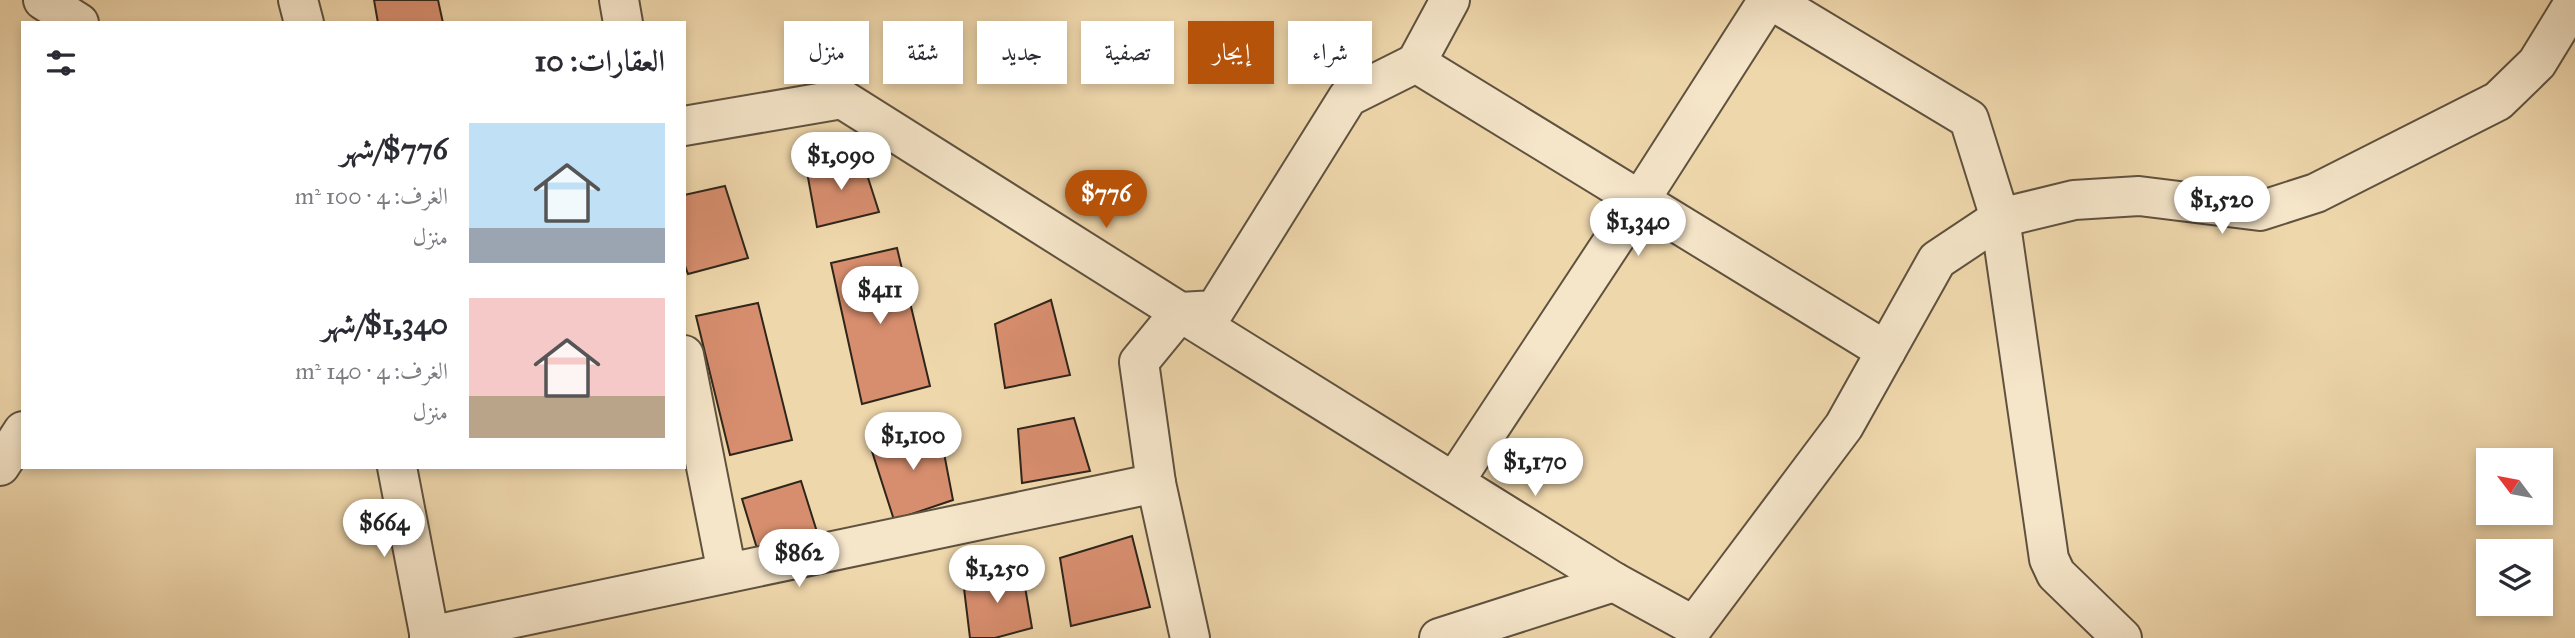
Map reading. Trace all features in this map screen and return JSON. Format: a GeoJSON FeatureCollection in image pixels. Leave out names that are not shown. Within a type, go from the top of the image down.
{"type":"FeatureCollection","features":[{"type":"Feature","properties":{"kind":"street"},"geometry":{"type":"LineString","coordinates":[[43,0],[76,21]]}},
{"type":"Feature","properties":{"kind":"street"},"geometry":{"type":"LineString","coordinates":[[619,0],[623,21]]}},
{"type":"Feature","properties":{"kind":"street"},"geometry":{"type":"LineString","coordinates":[[1190,638],[1156,483],[1139,362],[1180,312],[1215,310],[1348,97],[1416,63],[1450,0]]}},
{"type":"Feature","properties":{"kind":"street"},"geometry":{"type":"LineString","coordinates":[[1454,482],[1770,0],[1969,119],[2000,218],[2049,559],[2056,575],[2122,638]]}},
{"type":"Feature","properties":{"kind":"street"},"geometry":{"type":"LineString","coordinates":[[686,125],[842,99],[1695,632],[1844,426],[1937,260],[2000,218],[2074,200],[2139,197],[2260,211],[2316,193],[2498,101],[2537,63],[2575,1]]}},
{"type":"Feature","properties":{"kind":"street"},"geometry":{"type":"LineString","coordinates":[[1416,63],[1886,351]]}},
{"type":"Feature","properties":{"kind":"street"},"geometry":{"type":"LineString","coordinates":[[686,365],[727,573]]}},
{"type":"Feature","properties":{"kind":"street"},"geometry":{"type":"LineString","coordinates":[[0,466],[21,434]]}},
{"type":"Feature","properties":{"kind":"street"},"geometry":{"type":"LineString","coordinates":[[397,469],[429,637],[1156,483]]}},
{"type":"Feature","properties":{"kind":"street"},"geometry":{"type":"LineString","coordinates":[[1438,638],[1614,582]]}},
{"type":"Feature","properties":{"kind":"building"},"geometry":{"type":"Polygon","coordinates":[[[374,0],[438,0],[443,21],[378,21],[374,0]]]}},
{"type":"Feature","properties":{"kind":"building"},"geometry":{"type":"Polygon","coordinates":[[[861,156],[879,212],[817,227],[807,172],[861,156]]]}},
{"type":"Feature","properties":{"kind":"building"},"geometry":{"type":"Polygon","coordinates":[[[725,186],[748,258],[688,274],[686,195],[725,186]]]}},
{"type":"Feature","properties":{"kind":"building"},"geometry":{"type":"Polygon","coordinates":[[[897,248],[930,386],[862,404],[831,263],[897,248]]]}},
{"type":"Feature","properties":{"kind":"building"},"geometry":{"type":"Polygon","coordinates":[[[1051,300],[1070,375],[1005,388],[995,324],[1051,300]]]}},
{"type":"Feature","properties":{"kind":"building"},"geometry":{"type":"Polygon","coordinates":[[[758,303],[792,440],[730,455],[696,316],[758,303]]]}},
{"type":"Feature","properties":{"kind":"building"},"geometry":{"type":"Polygon","coordinates":[[[1074,418],[1090,471],[1022,483],[1018,429],[1074,418]]]}},
{"type":"Feature","properties":{"kind":"building"},"geometry":{"type":"Polygon","coordinates":[[[939,427],[953,500],[894,520],[869,442],[939,427]]]}},
{"type":"Feature","properties":{"kind":"building"},"geometry":{"type":"Polygon","coordinates":[[[801,481],[818,535],[759,555],[742,499],[801,481]]]}},
{"type":"Feature","properties":{"kind":"building"},"geometry":{"type":"Polygon","coordinates":[[[1132,536],[1150,607],[1071,626],[1060,558],[1132,536]]]}},
{"type":"Feature","properties":{"kind":"building"},"geometry":{"type":"Polygon","coordinates":[[[1022,569],[1032,628],[995,638],[970,638],[963,580],[1022,569]]]}}]}
